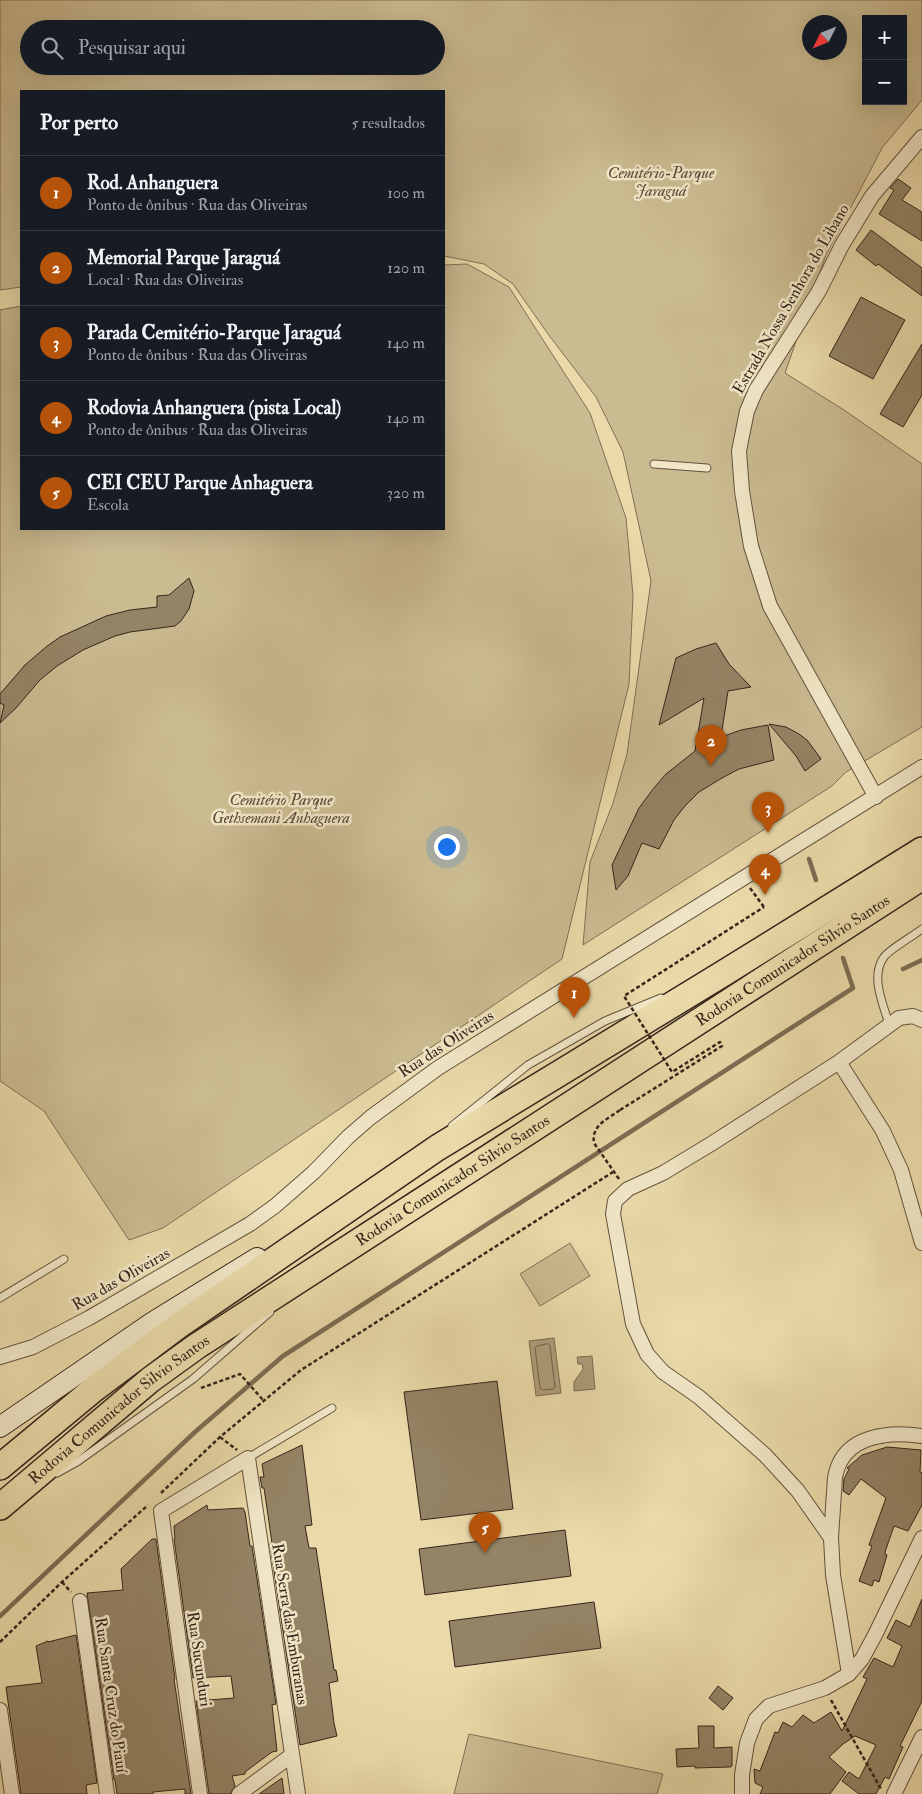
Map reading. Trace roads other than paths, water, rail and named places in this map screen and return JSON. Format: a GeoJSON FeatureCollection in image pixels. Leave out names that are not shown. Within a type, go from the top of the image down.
{"type":"FeatureCollection","features":[{"type":"Feature","properties":{"kind":"highway","name":"Rodovia Comunicador Silvio Santos"},"geometry":{"type":"LineString","coordinates":[[0,1468],[94,1388],[178,1326],[365,1196],[437,1148],[922,850]]}},
{"type":"Feature","properties":{"kind":"highway","name":"Rodovia Comunicador Silvio Santos"},"geometry":{"type":"LineString","coordinates":[[0,1506],[150,1380],[197,1346],[922,877]]}},
{"type":"Feature","properties":{"kind":"main road"},"geometry":{"type":"LineString","coordinates":[[0,1427],[153,1322],[275,1247],[365,1196]]}},
{"type":"Feature","properties":{"kind":"street","name":"Estrada Nossa Senhora do Libano"},"geometry":{"type":"LineString","coordinates":[[876,797],[770,606],[751,546],[742,491],[739,451],[747,411],[756,390],[819,291],[842,245],[872,196],[922,137]]}},
{"type":"Feature","properties":{"kind":"street","name":"Rua das Oliveiras"},"geometry":{"type":"LineString","coordinates":[[0,1357],[33,1347],[89,1318],[250,1224],[295,1189],[371,1117],[438,1068],[922,767]]}},
{"type":"Feature","properties":{"kind":"street"},"geometry":{"type":"LineString","coordinates":[[831,1538],[798,1491],[765,1455],[699,1396],[663,1372],[647,1354],[633,1324],[614,1214],[615,1201],[628,1189],[663,1172],[711,1144],[840,1062],[899,1018],[913,1016],[922,1020]]}},
{"type":"Feature","properties":{"kind":"street"},"geometry":{"type":"LineString","coordinates":[[840,1062],[883,1131],[901,1170],[922,1243]]}},
{"type":"Feature","properties":{"kind":"street"},"geometry":{"type":"LineString","coordinates":[[848,1674],[833,1575],[831,1538],[836,1473],[841,1460],[851,1447],[866,1439],[890,1435],[922,1436]]}},
{"type":"Feature","properties":{"kind":"street","name":"Rua Sucunduri"},"geometry":{"type":"LineString","coordinates":[[200,1794],[161,1511],[248,1458]]}},
{"type":"Feature","properties":{"kind":"street","name":"Rua Serra das Emburanas"},"geometry":{"type":"LineString","coordinates":[[248,1458],[298,1794]]}},
{"type":"Feature","properties":{"kind":"street"},"geometry":{"type":"LineString","coordinates":[[742,1794],[742,1775],[747,1743],[756,1720],[769,1706],[824,1688],[848,1674],[862,1659],[922,1538]]}},
{"type":"Feature","properties":{"kind":"street","name":"Rua Santa Cruz do Piauí"},"geometry":{"type":"LineString","coordinates":[[80,1602],[107,1794]]}},
{"type":"Feature","properties":{"kind":"street"},"geometry":{"type":"LineString","coordinates":[[0,1710],[12,1794]]}},
{"type":"Feature","properties":{"kind":"street"},"geometry":{"type":"LineString","coordinates":[[894,1794],[922,1737]]}},
{"type":"Feature","properties":{"kind":"street"},"geometry":{"type":"LineString","coordinates":[[239,1794],[292,1754]]}},
{"type":"Feature","properties":{"kind":"lane"},"geometry":{"type":"LineString","coordinates":[[654,464],[707,468]]}},
{"type":"Feature","properties":{"kind":"lane"},"geometry":{"type":"LineString","coordinates":[[889,1024],[880,994],[878,969],[885,956],[922,929]]}},
{"type":"Feature","properties":{"kind":"lane"},"geometry":{"type":"LineString","coordinates":[[678,992],[724,973]]}},
{"type":"Feature","properties":{"kind":"lane"},"geometry":{"type":"LineString","coordinates":[[437,1148],[454,1124],[528,1065],[605,1021],[669,995]]}},
{"type":"Feature","properties":{"kind":"lane"},"geometry":{"type":"LineString","coordinates":[[0,1298],[64,1259]]}},
{"type":"Feature","properties":{"kind":"lane"},"geometry":{"type":"LineString","coordinates":[[282,1301],[326,1262]]}},
{"type":"Feature","properties":{"kind":"lane"},"geometry":{"type":"LineString","coordinates":[[51,1476],[77,1462],[193,1379],[275,1308]]}},
{"type":"Feature","properties":{"kind":"lane"},"geometry":{"type":"LineString","coordinates":[[248,1458],[332,1408]]}},
{"type":"Feature","properties":{"kind":"lane"},"geometry":{"type":"LineString","coordinates":[[0,1506],[43,1482]]}},
{"type":"Feature","properties":{"kind":"water"},"geometry":{"type":"Polygon","coordinates":[[[554,1338],[561,1393],[536,1396],[529,1341],[554,1338]]]}},
{"type":"Feature","properties":{"kind":"water"},"geometry":{"type":"Polygon","coordinates":[[[592,1356],[595,1389],[574,1391],[574,1382],[583,1369],[582,1364],[578,1364],[577,1357],[592,1356]]]}},
{"type":"Feature","properties":{"kind":"waterway"},"geometry":{"type":"LineString","coordinates":[[809,859],[816,880]]}},
{"type":"Feature","properties":{"kind":"waterway"},"geometry":{"type":"LineString","coordinates":[[0,1616],[195,1432],[283,1356],[853,988],[843,958]]}},
{"type":"Feature","properties":{"kind":"waterway"},"geometry":{"type":"LineString","coordinates":[[903,969],[922,960]]}},
{"type":"Feature","properties":{"kind":"place","name":"Memorial Parque Jaraguá"},"geometry":{"type":"Point","coordinates":[711,766]}},
{"type":"Feature","properties":{"kind":"place","name":"Parada Cemitério-Parque Jaraguá"},"geometry":{"type":"Point","coordinates":[768,833]}},
{"type":"Feature","properties":{"kind":"place","name":"Rodovia Anhanguera (pista Local)"},"geometry":{"type":"Point","coordinates":[765,895]}},
{"type":"Feature","properties":{"kind":"place","name":"Rod. Anhanguera"},"geometry":{"type":"Point","coordinates":[574,1018]}},
{"type":"Feature","properties":{"kind":"place","name":"CEI CEU Parque Anhaguera"},"geometry":{"type":"Point","coordinates":[485,1553]}},
{"type":"Feature","properties":{"kind":"park label","name":"Cemitério-Parque Jaraguá"},"geometry":{"type":"Point","coordinates":[661,182]}},
{"type":"Feature","properties":{"kind":"park label","name":"Cemitério Parque Gethsemani Anhaguera"},"geometry":{"type":"Point","coordinates":[281,809]}}]}
